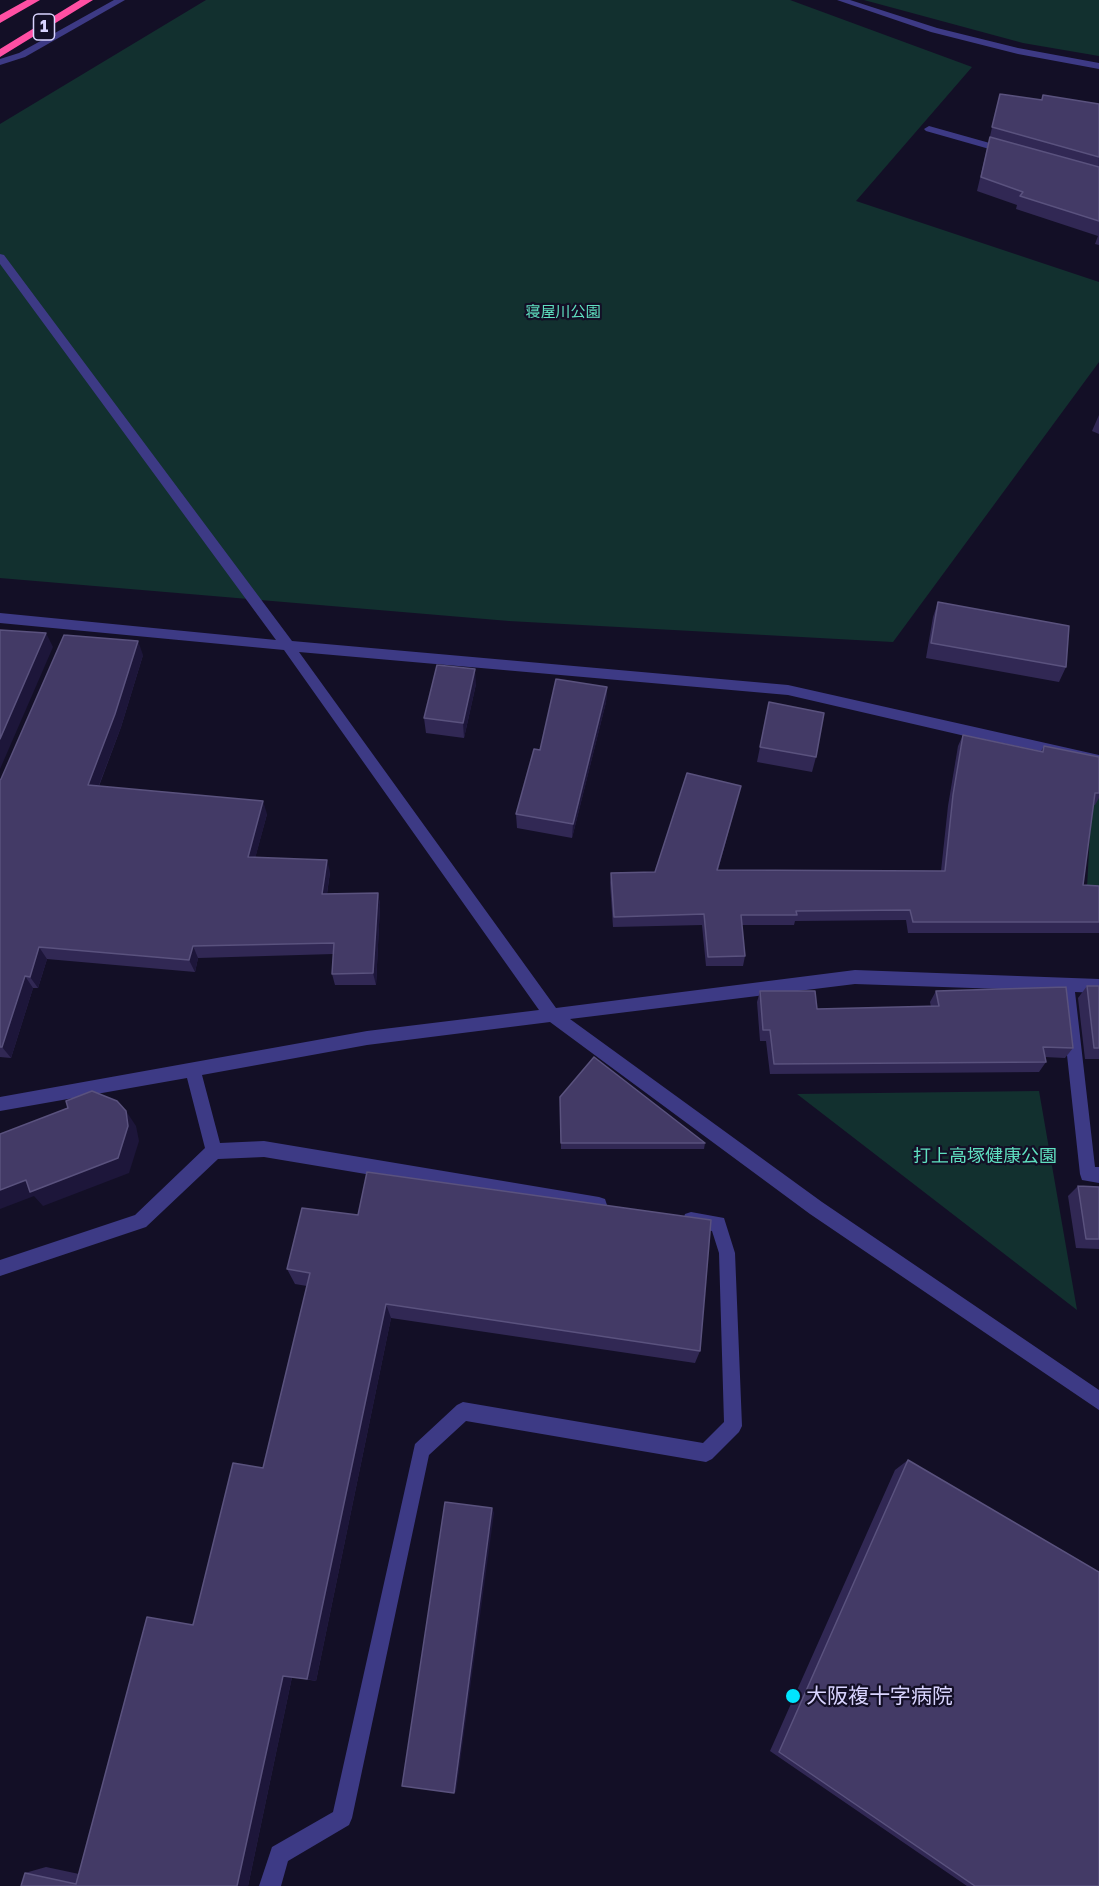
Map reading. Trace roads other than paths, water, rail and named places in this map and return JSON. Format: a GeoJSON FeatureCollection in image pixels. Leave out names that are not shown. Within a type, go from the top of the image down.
{"type":"FeatureCollection","features":[{"type":"Feature","properties":{"kind":"highway"},"geometry":{"type":"LineString","coordinates":[[0,20],[35,0]]}},
{"type":"Feature","properties":{"kind":"highway","name":"1"},"geometry":{"type":"LineString","coordinates":[[0,54],[88,0]]}},
{"type":"Feature","properties":{"kind":"street"},"geometry":{"type":"LineString","coordinates":[[0,62],[22,55],[121,0]]}},
{"type":"Feature","properties":{"kind":"street"},"geometry":{"type":"LineString","coordinates":[[841,0],[945,32],[1018,51],[1099,66]]}},
{"type":"Feature","properties":{"kind":"street"},"geometry":{"type":"LineString","coordinates":[[929,129],[1020,155]]}},
{"type":"Feature","properties":{"kind":"street"},"geometry":{"type":"LineString","coordinates":[[0,257],[288,646],[552,1015],[816,1208],[1099,1401]]}},
{"type":"Feature","properties":{"kind":"street"},"geometry":{"type":"LineString","coordinates":[[0,618],[69,631],[288,646],[788,690],[1099,761]]}},
{"type":"Feature","properties":{"kind":"street"},"geometry":{"type":"LineString","coordinates":[[0,1104],[367,1038],[855,977],[1099,986]]}},
{"type":"Feature","properties":{"kind":"street"},"geometry":{"type":"LineString","coordinates":[[1067,985],[1088,1174],[1099,1174]]}},
{"type":"Feature","properties":{"kind":"street"},"geometry":{"type":"LineString","coordinates":[[193,1069],[214,1151]]}},
{"type":"Feature","properties":{"kind":"street"},"geometry":{"type":"LineString","coordinates":[[0,1268],[140,1221],[214,1151],[264,1149],[613,1207]]}},
{"type":"Feature","properties":{"kind":"street"},"geometry":{"type":"LineString","coordinates":[[270,1886],[279,1854],[342,1818],[421,1450],[463,1411],[705,1453],[733,1426],[727,1253],[718,1224],[671,1216]]}},
{"type":"Feature","properties":{"kind":"place","name":"大阪複十字病院"},"geometry":{"type":"Point","coordinates":[793,1696]}},
{"type":"Feature","properties":{"kind":"park label","name":"寝屋川公園"},"geometry":{"type":"Point","coordinates":[563,312]}},
{"type":"Feature","properties":{"kind":"park label","name":"打上高塚健康公園"},"geometry":{"type":"Point","coordinates":[985,1156]}}]}
